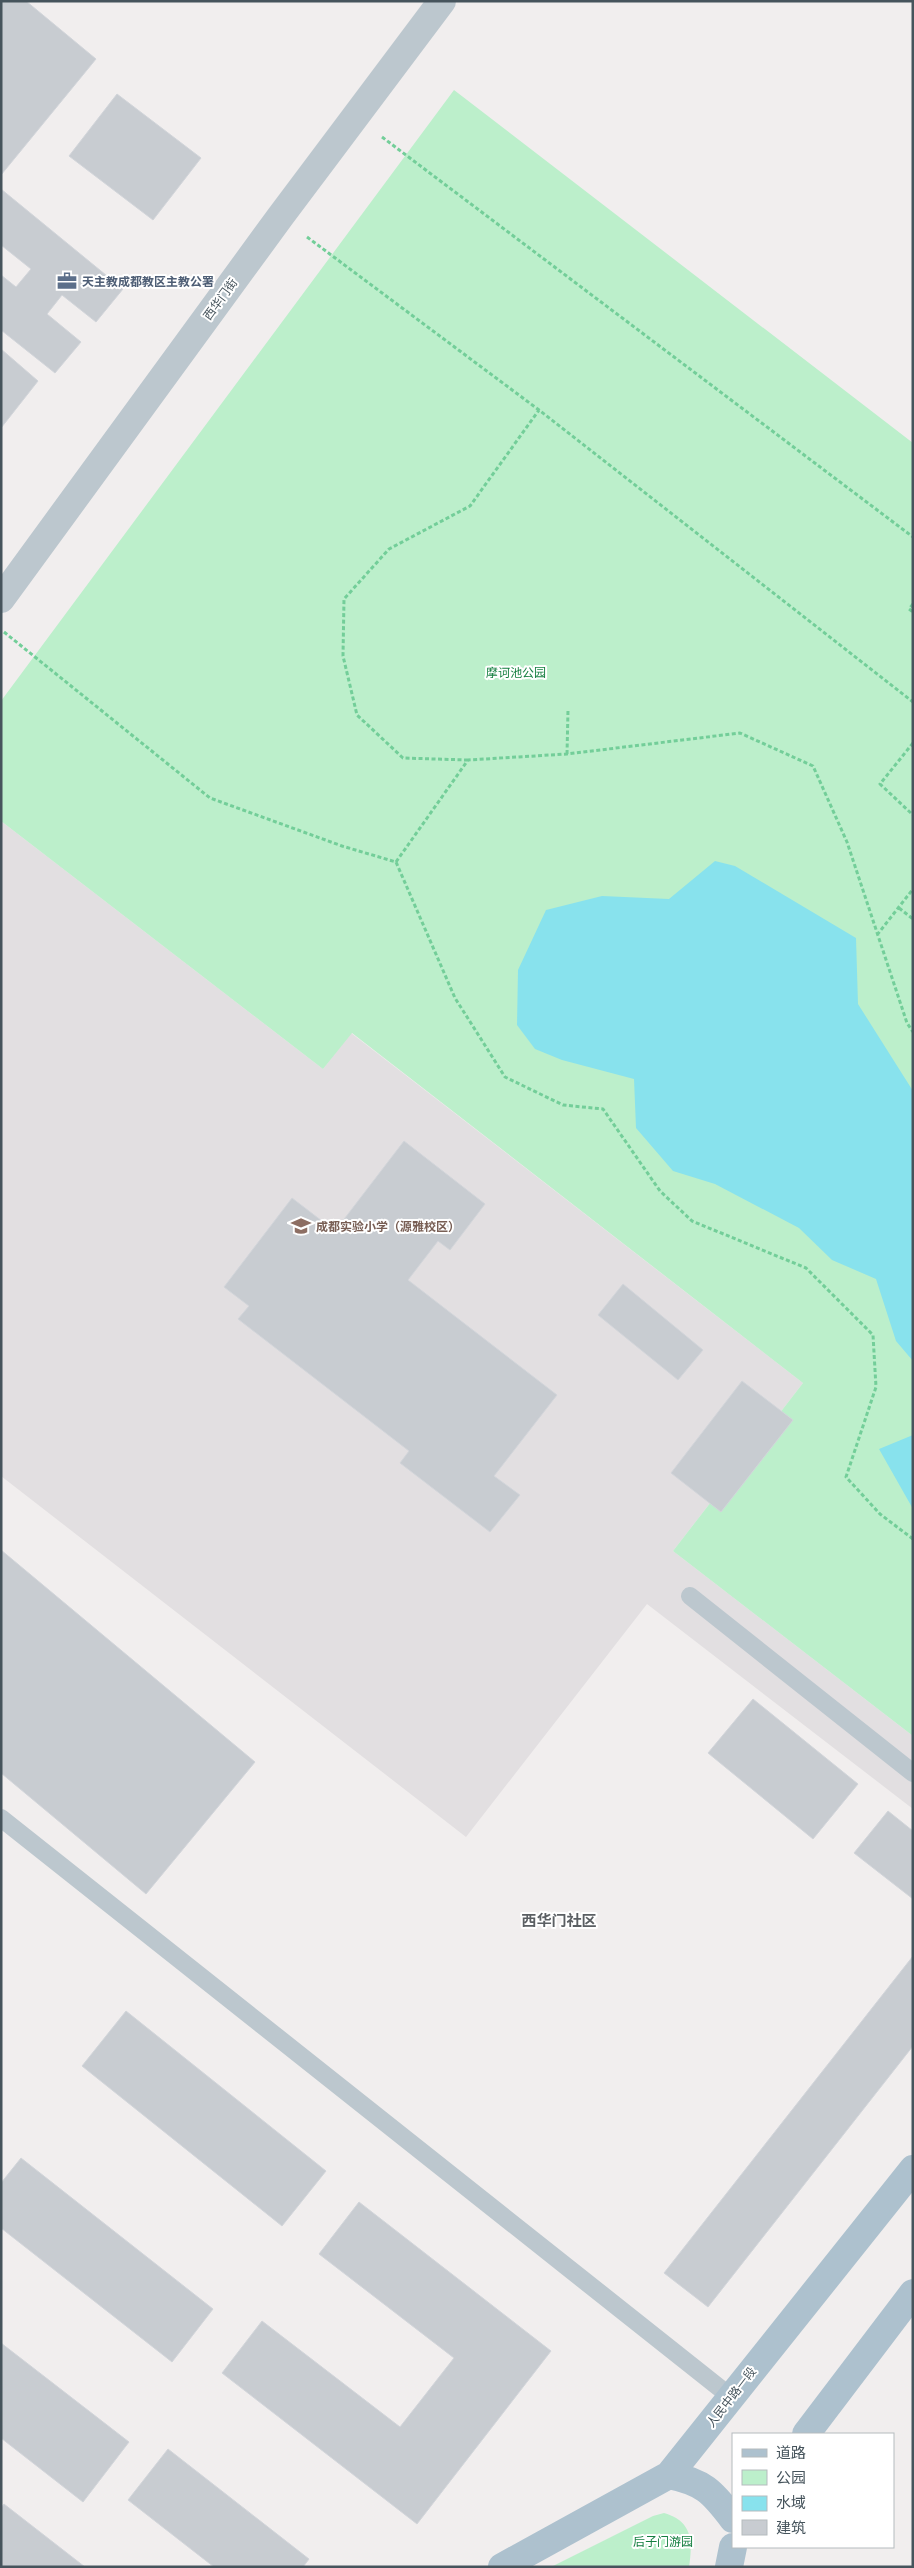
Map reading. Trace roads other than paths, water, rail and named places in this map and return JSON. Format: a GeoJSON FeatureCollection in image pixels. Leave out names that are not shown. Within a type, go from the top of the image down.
{"type":"FeatureCollection","features":[{"type":"Feature","properties":{"kind":"main road","name":"人民中路一段"},"geometry":{"type":"LineString","coordinates":[[502,2567],[669,2475],[913,2169]]}},
{"type":"Feature","properties":{"kind":"main road"},"geometry":{"type":"LineString","coordinates":[[807,2433],[913,2293]]}},
{"type":"Feature","properties":{"kind":"main road"},"geometry":{"type":"LineString","coordinates":[[669,2475],[694,2480],[718,2499],[732,2518]]}},
{"type":"Feature","properties":{"kind":"main road"},"geometry":{"type":"LineString","coordinates":[[729,2567],[733,2548]]}},
{"type":"Feature","properties":{"kind":"street","name":"西华门街"},"geometry":{"type":"LineString","coordinates":[[1,599],[280,217],[442,1]]}},
{"type":"Feature","properties":{"kind":"lane"},"geometry":{"type":"LineString","coordinates":[[690,1596],[913,1773]]}},
{"type":"Feature","properties":{"kind":"lane"},"geometry":{"type":"LineString","coordinates":[[1,1818],[731,2397]]}},
{"type":"Feature","properties":{"kind":"water"},"geometry":{"type":"Polygon","coordinates":[[[715,861],[735,866],[856,938],[858,1004],[913,1091],[913,1361],[896,1341],[876,1279],[832,1260],[799,1228],[715,1184],[673,1171],[636,1128],[634,1079],[562,1060],[535,1049],[517,1025],[518,970],[546,910],[602,896],[669,899],[715,861]]]}},
{"type":"Feature","properties":{"kind":"water"},"geometry":{"type":"Polygon","coordinates":[[[913,1435],[913,1509],[879,1449],[913,1435]]]}},
{"type":"Feature","properties":{"kind":"place","name":"天主教成都教区主教公署"},"geometry":{"type":"Point","coordinates":[67,281]}},
{"type":"Feature","properties":{"kind":"place","name":"成都实验小学（源雅校区）"},"geometry":{"type":"Point","coordinates":[301,1226]}},
{"type":"Feature","properties":{"kind":"district","name":"西华门社区"},"geometry":{"type":"Point","coordinates":[559,1920]}},
{"type":"Feature","properties":{"kind":"park label","name":"摩诃池公园"},"geometry":{"type":"Point","coordinates":[516,672]}},
{"type":"Feature","properties":{"kind":"park label","name":"后子门游园"},"geometry":{"type":"Point","coordinates":[663,2541]}}]}
